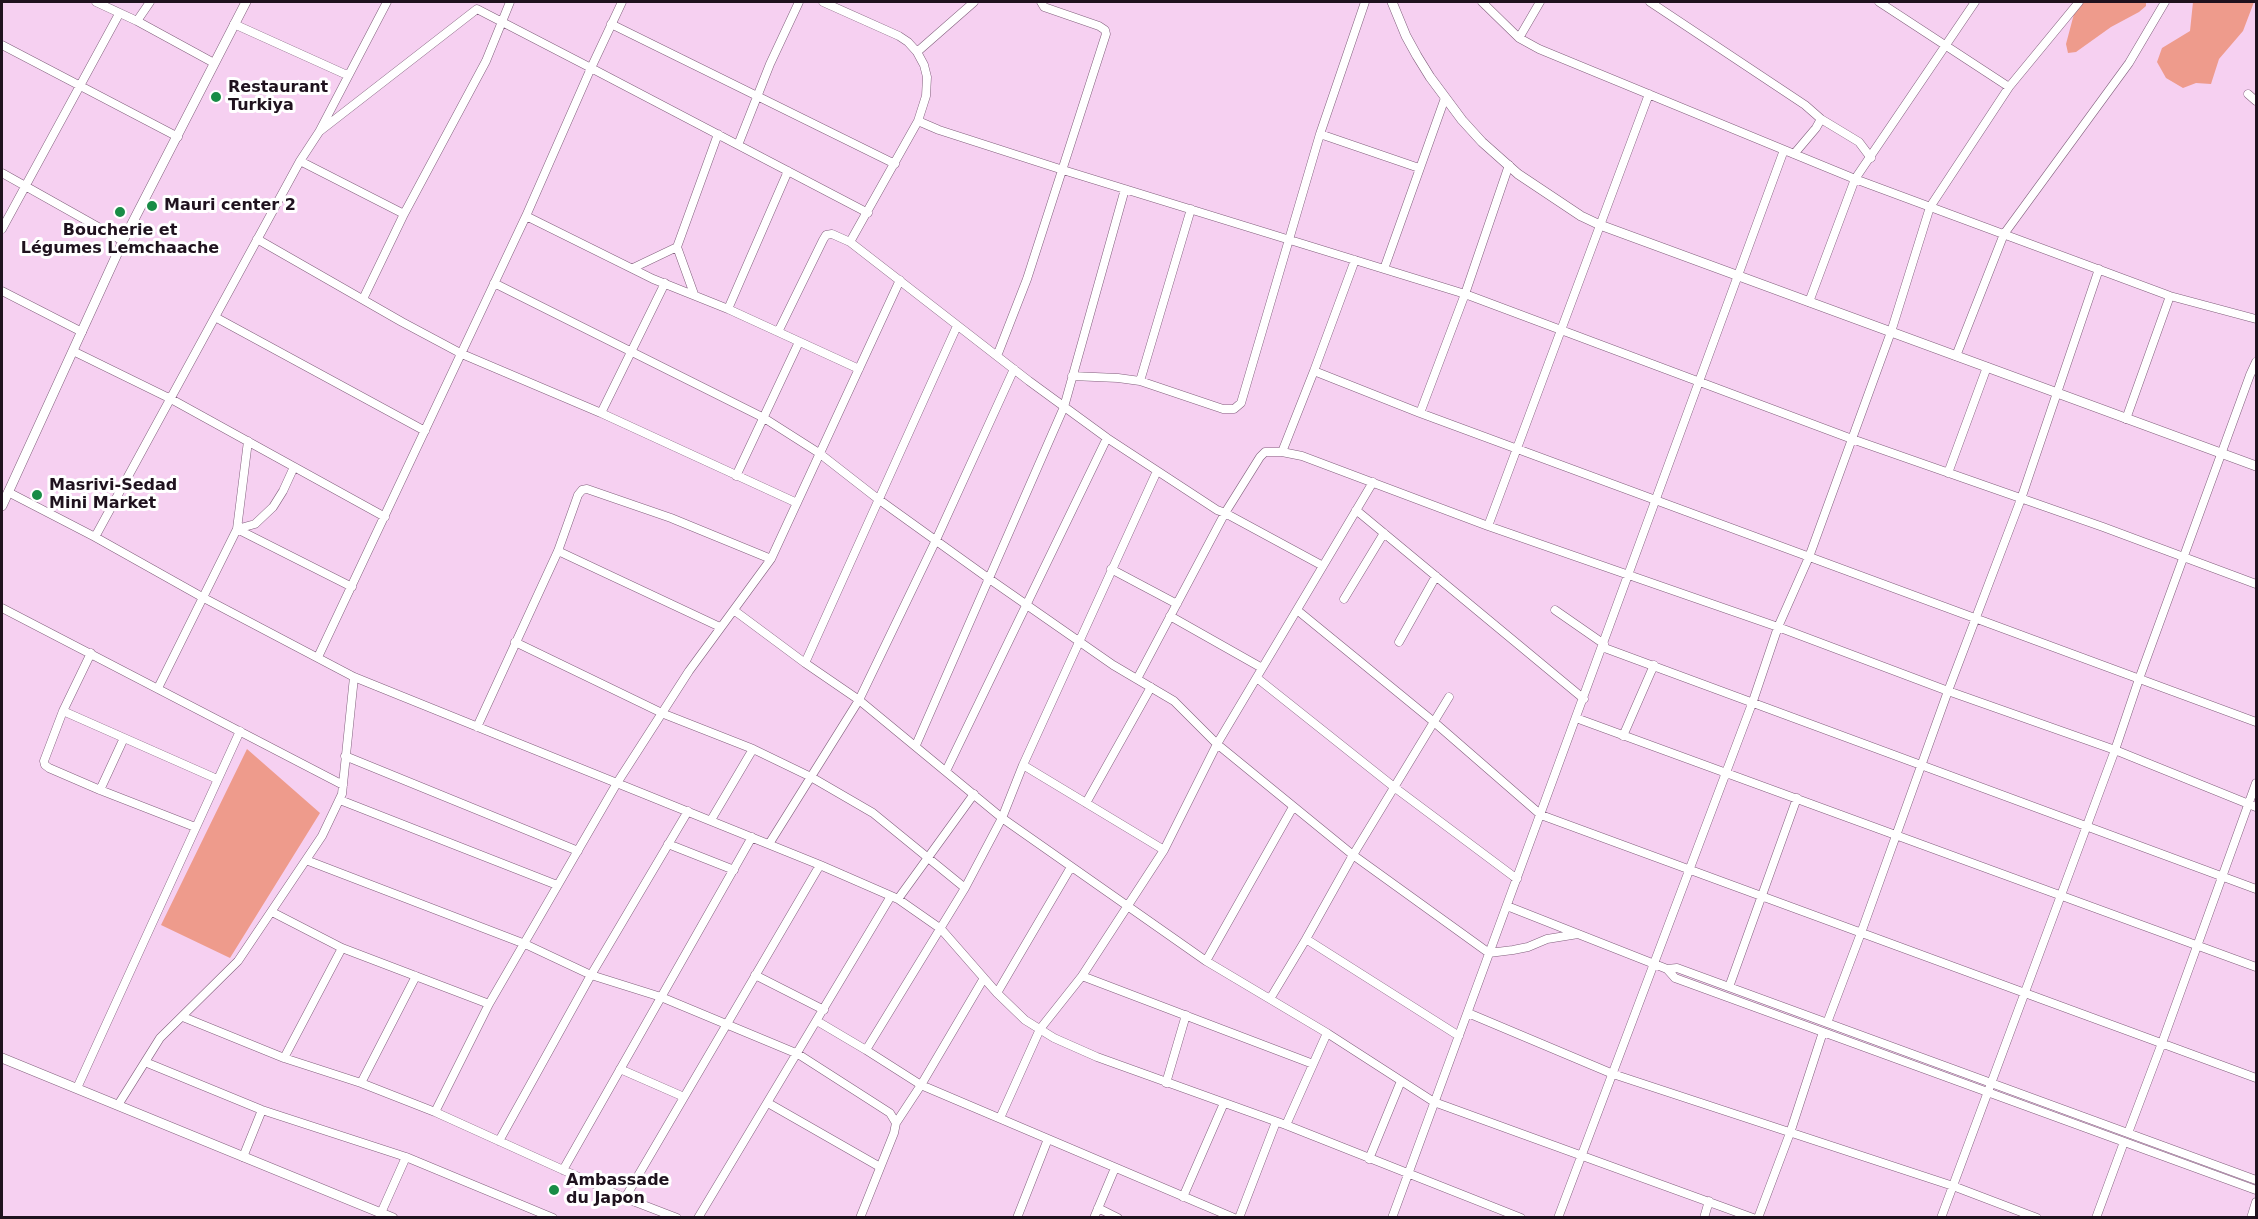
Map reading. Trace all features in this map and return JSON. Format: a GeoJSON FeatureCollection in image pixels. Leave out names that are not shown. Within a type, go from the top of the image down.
{"type":"FeatureCollection","features":[{"type":"Feature","properties":{"kind":"street"},"geometry":{"type":"LineString","coordinates":[[96,2],[137,21],[214,63]]}},
{"type":"Feature","properties":{"kind":"street"},"geometry":{"type":"LineString","coordinates":[[137,21],[150,2]]}},
{"type":"Feature","properties":{"kind":"street"},"geometry":{"type":"LineString","coordinates":[[2,506],[123,241],[246,2]]}},
{"type":"Feature","properties":{"kind":"street"},"geometry":{"type":"LineString","coordinates":[[95,537],[300,161],[319,132],[387,2]]}},
{"type":"Feature","properties":{"kind":"street"},"geometry":{"type":"LineString","coordinates":[[363,298],[404,214],[486,61],[510,2]]}},
{"type":"Feature","properties":{"kind":"street"},"geometry":{"type":"LineString","coordinates":[[318,657],[462,354],[622,2]]}},
{"type":"Feature","properties":{"kind":"street"},"geometry":{"type":"LineString","coordinates":[[738,145],[799,2]]}},
{"type":"Feature","properties":{"kind":"street"},"geometry":{"type":"LineString","coordinates":[[823,2],[899,36],[917,52],[927,77],[926,96],[918,121],[850,242]]}},
{"type":"Feature","properties":{"kind":"street"},"geometry":{"type":"LineString","coordinates":[[917,52],[974,2]]}},
{"type":"Feature","properties":{"kind":"street"},"geometry":{"type":"LineString","coordinates":[[997,356],[1027,279],[1106,34],[1105,30],[1099,26],[1044,7],[1039,2]]}},
{"type":"Feature","properties":{"kind":"street"},"geometry":{"type":"LineString","coordinates":[[1072,376],[1140,381],[1223,409],[1234,409],[1242,403],[1320,134],[1365,2]]}},
{"type":"Feature","properties":{"kind":"street"},"geometry":{"type":"LineString","coordinates":[[1392,2],[1406,36],[1430,77],[1482,142],[1560,203],[1600,225],[2256,466]]}},
{"type":"Feature","properties":{"kind":"street"},"geometry":{"type":"LineString","coordinates":[[1482,2],[1519,38],[1539,49],[1784,150],[1855,179],[2170,296],[2256,320]]}},
{"type":"Feature","properties":{"kind":"street"},"geometry":{"type":"LineString","coordinates":[[1519,38],[1540,2]]}},
{"type":"Feature","properties":{"kind":"street"},"geometry":{"type":"LineString","coordinates":[[1650,2],[1805,105],[1821,119],[1859,142],[1871,158]]}},
{"type":"Feature","properties":{"kind":"street"},"geometry":{"type":"LineString","coordinates":[[1879,2],[2009,87]]}},
{"type":"Feature","properties":{"kind":"street"},"geometry":{"type":"LineString","coordinates":[[1809,302],[1855,179],[1975,2]]}},
{"type":"Feature","properties":{"kind":"street"},"geometry":{"type":"LineString","coordinates":[[1558,1218],[1753,701],[1778,627],[1809,557],[1891,332],[1930,207],[2009,87],[2079,2]]}},
{"type":"Feature","properties":{"kind":"street"},"geometry":{"type":"LineString","coordinates":[[1956,356],[2004,234],[2129,63],[2165,2]]}},
{"type":"Feature","properties":{"kind":"street"},"geometry":{"type":"LineString","coordinates":[[319,132],[477,9],[502,20],[868,213]]}},
{"type":"Feature","properties":{"kind":"street"},"geometry":{"type":"LineString","coordinates":[[2,230],[120,14]]}},
{"type":"Feature","properties":{"kind":"street"},"geometry":{"type":"LineString","coordinates":[[234,24],[347,75]]}},
{"type":"Feature","properties":{"kind":"street"},"geometry":{"type":"LineString","coordinates":[[611,24],[895,164]]}},
{"type":"Feature","properties":{"kind":"street"},"geometry":{"type":"LineString","coordinates":[[2,45],[177,137]]}},
{"type":"Feature","properties":{"kind":"street"},"geometry":{"type":"LineString","coordinates":[[1488,525],[1649,94]]}},
{"type":"Feature","properties":{"kind":"street"},"geometry":{"type":"LineString","coordinates":[[2248,94],[2256,101]]}},
{"type":"Feature","properties":{"kind":"street"},"geometry":{"type":"LineString","coordinates":[[1384,269],[1445,98]]}},
{"type":"Feature","properties":{"kind":"street"},"geometry":{"type":"LineString","coordinates":[[1794,154],[1821,119]]}},
{"type":"Feature","properties":{"kind":"street"},"geometry":{"type":"LineString","coordinates":[[918,121],[939,130],[1063,170],[1465,294],[1852,439],[2256,584]]}},
{"type":"Feature","properties":{"kind":"street"},"geometry":{"type":"LineString","coordinates":[[694,294],[677,247],[718,134]]}},
{"type":"Feature","properties":{"kind":"street"},"geometry":{"type":"LineString","coordinates":[[1320,134],[1419,168]]}},
{"type":"Feature","properties":{"kind":"street"},"geometry":{"type":"LineString","coordinates":[[1392,1218],[1784,150]]}},
{"type":"Feature","properties":{"kind":"street"},"geometry":{"type":"LineString","coordinates":[[300,161],[404,214]]}},
{"type":"Feature","properties":{"kind":"street"},"geometry":{"type":"LineString","coordinates":[[1420,413],[1465,294],[1509,165]]}},
{"type":"Feature","properties":{"kind":"street"},"geometry":{"type":"LineString","coordinates":[[728,309],[788,171]]}},
{"type":"Feature","properties":{"kind":"street"},"geometry":{"type":"LineString","coordinates":[[2,173],[123,241]]}},
{"type":"Feature","properties":{"kind":"street"},"geometry":{"type":"LineString","coordinates":[[915,745],[1064,407],[1125,189]]}},
{"type":"Feature","properties":{"kind":"street"},"geometry":{"type":"LineString","coordinates":[[1140,381],[1191,209]]}},
{"type":"Feature","properties":{"kind":"street"},"geometry":{"type":"LineString","coordinates":[[526,216],[664,283],[694,294],[859,369]]}},
{"type":"Feature","properties":{"kind":"street"},"geometry":{"type":"LineString","coordinates":[[778,332],[826,235],[832,234],[850,242],[957,326],[1107,438],[1194,495],[1323,566]]}},
{"type":"Feature","properties":{"kind":"street"},"geometry":{"type":"LineString","coordinates":[[257,239],[462,354],[601,413],[797,503]]}},
{"type":"Feature","properties":{"kind":"street"},"geometry":{"type":"LineString","coordinates":[[633,267],[677,247]]}},
{"type":"Feature","properties":{"kind":"street"},"geometry":{"type":"LineString","coordinates":[[1282,452],[1355,260]]}},
{"type":"Feature","properties":{"kind":"street"},"geometry":{"type":"LineString","coordinates":[[1827,1023],[2021,499],[2099,270]]}},
{"type":"Feature","properties":{"kind":"street"},"geometry":{"type":"LineString","coordinates":[[435,1112],[489,1004],[617,783],[664,714],[689,671],[771,560],[900,280]]}},
{"type":"Feature","properties":{"kind":"street"},"geometry":{"type":"LineString","coordinates":[[494,283],[764,418],[819,453],[878,499],[1026,605],[1137,680],[1174,701],[1218,744],[1293,807],[1353,855],[1489,953],[1528,947],[1547,939],[1578,934]]}},
{"type":"Feature","properties":{"kind":"street"},"geometry":{"type":"LineString","coordinates":[[601,413],[664,283]]}},
{"type":"Feature","properties":{"kind":"street"},"geometry":{"type":"LineString","coordinates":[[2,291],[82,333]]}},
{"type":"Feature","properties":{"kind":"street"},"geometry":{"type":"LineString","coordinates":[[2127,418],[2170,296]]}},
{"type":"Feature","properties":{"kind":"street"},"geometry":{"type":"LineString","coordinates":[[215,317],[425,431]]}},
{"type":"Feature","properties":{"kind":"street"},"geometry":{"type":"LineString","coordinates":[[805,663],[957,326]]}},
{"type":"Feature","properties":{"kind":"street"},"geometry":{"type":"LineString","coordinates":[[736,476],[799,342]]}},
{"type":"Feature","properties":{"kind":"street"},"geometry":{"type":"LineString","coordinates":[[74,351],[171,399],[385,518]]}},
{"type":"Feature","properties":{"kind":"street"},"geometry":{"type":"LineString","coordinates":[[1941,1218],[2222,454],[2253,376],[2256,362]]}},
{"type":"Feature","properties":{"kind":"street"},"geometry":{"type":"LineString","coordinates":[[1948,472],[1987,367]]}},
{"type":"Feature","properties":{"kind":"street"},"geometry":{"type":"LineString","coordinates":[[769,844],[859,700],[936,540],[1014,369]]}},
{"type":"Feature","properties":{"kind":"street"},"geometry":{"type":"LineString","coordinates":[[1314,371],[1516,449],[2256,722]]}},
{"type":"Feature","properties":{"kind":"street"},"geometry":{"type":"LineString","coordinates":[[946,771],[1107,438]]}},
{"type":"Feature","properties":{"kind":"street"},"geometry":{"type":"LineString","coordinates":[[158,688],[237,530],[248,441]]}},
{"type":"Feature","properties":{"kind":"street"},"geometry":{"type":"LineString","coordinates":[[1137,680],[1225,513],[1260,457],[1265,452],[1282,452],[1302,456],[1629,576],[1778,627],[1948,691],[2115,750],[2253,805]]}},
{"type":"Feature","properties":{"kind":"street"},"geometry":{"type":"LineString","coordinates":[[237,530],[255,524],[273,507],[294,467]]}},
{"type":"Feature","properties":{"kind":"street"},"geometry":{"type":"LineString","coordinates":[[866,1050],[965,888],[1002,818],[1023,765],[1157,471]]}},
{"type":"Feature","properties":{"kind":"street"},"geometry":{"type":"LineString","coordinates":[[1000,1118],[1040,1029],[1082,976],[1164,850],[1218,744],[1373,482]]}},
{"type":"Feature","properties":{"kind":"street"},"geometry":{"type":"LineString","coordinates":[[477,727],[558,551],[578,495],[582,490],[587,489],[671,518],[771,560]]}},
{"type":"Feature","properties":{"kind":"street"},"geometry":{"type":"LineString","coordinates":[[8,492],[354,676],[820,864],[895,897],[940,929],[997,993],[1025,1020],[1054,1038],[1097,1057],[1286,1125],[1521,1218]]}},
{"type":"Feature","properties":{"kind":"street"},"geometry":{"type":"LineString","coordinates":[[1356,510],[1584,699]]}},
{"type":"Feature","properties":{"kind":"street"},"geometry":{"type":"LineString","coordinates":[[237,530],[352,587]]}},
{"type":"Feature","properties":{"kind":"street"},"geometry":{"type":"LineString","coordinates":[[1344,599],[1384,532]]}},
{"type":"Feature","properties":{"kind":"street"},"geometry":{"type":"LineString","coordinates":[[558,551],[720,627]]}},
{"type":"Feature","properties":{"kind":"street"},"geometry":{"type":"LineString","coordinates":[[1111,570],[1177,604]]}},
{"type":"Feature","properties":{"kind":"street"},"geometry":{"type":"LineString","coordinates":[[1399,642],[1436,576]]}},
{"type":"Feature","properties":{"kind":"street"},"geometry":{"type":"LineString","coordinates":[[2,608],[343,785]]}},
{"type":"Feature","properties":{"kind":"street"},"geometry":{"type":"LineString","coordinates":[[1297,610],[1434,722],[1541,814],[2256,1078]]}},
{"type":"Feature","properties":{"kind":"street"},"geometry":{"type":"LineString","coordinates":[[1555,610],[1603,645],[2256,889]]}},
{"type":"Feature","properties":{"kind":"street"},"geometry":{"type":"LineString","coordinates":[[735,611],[859,700],[1002,818],[1128,908],[1206,961],[1434,1102],[1753,1218]]}},
{"type":"Feature","properties":{"kind":"street"},"geometry":{"type":"LineString","coordinates":[[1170,616],[1262,668]]}},
{"type":"Feature","properties":{"kind":"street"},"geometry":{"type":"LineString","coordinates":[[515,642],[664,714],[753,749],[811,777],[873,813],[965,888]]}},
{"type":"Feature","properties":{"kind":"street"},"geometry":{"type":"LineString","coordinates":[[91,653],[63,711],[44,761],[45,765],[100,790],[195,827]]}},
{"type":"Feature","properties":{"kind":"street"},"geometry":{"type":"LineString","coordinates":[[1623,736],[1654,665]]}},
{"type":"Feature","properties":{"kind":"street"},"geometry":{"type":"LineString","coordinates":[[118,1105],[164,1034],[234,966],[306,860],[340,800],[354,676]]}},
{"type":"Feature","properties":{"kind":"street"},"geometry":{"type":"LineString","coordinates":[[1257,678],[1394,788],[1518,879]]}},
{"type":"Feature","properties":{"kind":"street"},"geometry":{"type":"LineString","coordinates":[[1086,803],[1151,687]]}},
{"type":"Feature","properties":{"kind":"street"},"geometry":{"type":"LineString","coordinates":[[1269,999],[1449,697]]}},
{"type":"Feature","properties":{"kind":"street"},"geometry":{"type":"LineString","coordinates":[[63,711],[217,779]]}},
{"type":"Feature","properties":{"kind":"street"},"geometry":{"type":"LineString","coordinates":[[1576,718],[2256,967]]}},
{"type":"Feature","properties":{"kind":"street"},"geometry":{"type":"LineString","coordinates":[[77,1089],[240,731]]}},
{"type":"Feature","properties":{"kind":"street"},"geometry":{"type":"LineString","coordinates":[[100,790],[124,738]]}},
{"type":"Feature","properties":{"kind":"street"},"geometry":{"type":"LineString","coordinates":[[711,820],[753,749]]}},
{"type":"Feature","properties":{"kind":"street"},"geometry":{"type":"LineString","coordinates":[[345,756],[578,851]]}},
{"type":"Feature","properties":{"kind":"street"},"geometry":{"type":"LineString","coordinates":[[1023,765],[1164,850]]}},
{"type":"Feature","properties":{"kind":"street"},"geometry":{"type":"LineString","coordinates":[[2128,1132],[2223,877],[2253,805],[2256,783]]}},
{"type":"Feature","properties":{"kind":"street"},"geometry":{"type":"LineString","coordinates":[[698,1218],[895,897],[928,859],[974,794]]}},
{"type":"Feature","properties":{"kind":"street"},"geometry":{"type":"LineString","coordinates":[[1730,987],[1797,798]]}},
{"type":"Feature","properties":{"kind":"street"},"geometry":{"type":"LineString","coordinates":[[340,800],[557,885]]}},
{"type":"Feature","properties":{"kind":"street"},"geometry":{"type":"LineString","coordinates":[[1206,961],[1293,807]]}},
{"type":"Feature","properties":{"kind":"street"},"geometry":{"type":"LineString","coordinates":[[499,1141],[591,975],[688,811]]}},
{"type":"Feature","properties":{"kind":"street"},"geometry":{"type":"LineString","coordinates":[[563,1170],[752,837]]}},
{"type":"Feature","properties":{"kind":"street"},"geometry":{"type":"LineString","coordinates":[[668,844],[734,870]]}},
{"type":"Feature","properties":{"kind":"street"},"geometry":{"type":"LineString","coordinates":[[306,860],[525,944],[591,975],[661,997],[727,1023],[798,1054],[890,1113],[896,1123]]}},
{"type":"Feature","properties":{"kind":"street"},"geometry":{"type":"LineString","coordinates":[[625,1198],[820,864]]}},
{"type":"Feature","properties":{"kind":"street"},"geometry":{"type":"LineString","coordinates":[[997,993],[1071,867]]}},
{"type":"Feature","properties":{"kind":"street"},"geometry":{"type":"LineString","coordinates":[[1507,906],[1667,969],[1677,968],[2256,1180]]}},
{"type":"Feature","properties":{"kind":"street"},"geometry":{"type":"LineString","coordinates":[[272,912],[342,948],[489,1004]]}},
{"type":"Feature","properties":{"kind":"street"},"geometry":{"type":"LineString","coordinates":[[1306,939],[1459,1036]]}},
{"type":"Feature","properties":{"kind":"street"},"geometry":{"type":"LineString","coordinates":[[284,1058],[342,948]]}},
{"type":"Feature","properties":{"kind":"street"},"geometry":{"type":"LineString","coordinates":[[1667,969],[1675,978],[2256,1190]]}},
{"type":"Feature","properties":{"kind":"street"},"geometry":{"type":"LineString","coordinates":[[755,975],[824,1010]]}},
{"type":"Feature","properties":{"kind":"street"},"geometry":{"type":"LineString","coordinates":[[361,1083],[416,976]]}},
{"type":"Feature","properties":{"kind":"street"},"geometry":{"type":"LineString","coordinates":[[1082,976],[1313,1064]]}},
{"type":"Feature","properties":{"kind":"street"},"geometry":{"type":"LineString","coordinates":[[860,1218],[896,1123],[984,978]]}},
{"type":"Feature","properties":{"kind":"street"},"geometry":{"type":"LineString","coordinates":[[1468,1013],[1613,1074],[1953,1185],[2037,1218]]}},
{"type":"Feature","properties":{"kind":"street"},"geometry":{"type":"LineString","coordinates":[[1166,1083],[1186,1015]]}},
{"type":"Feature","properties":{"kind":"street"},"geometry":{"type":"LineString","coordinates":[[183,1017],[284,1058],[361,1083],[435,1112],[625,1198],[677,1218]]}},
{"type":"Feature","properties":{"kind":"street"},"geometry":{"type":"LineString","coordinates":[[817,1022],[921,1085],[1237,1218],[1276,1122]]}},
{"type":"Feature","properties":{"kind":"street"},"geometry":{"type":"LineString","coordinates":[[1758,1218],[1790,1133],[1823,1032]]}},
{"type":"Feature","properties":{"kind":"street"},"geometry":{"type":"LineString","coordinates":[[1286,1125],[1327,1034]]}},
{"type":"Feature","properties":{"kind":"street"},"geometry":{"type":"LineString","coordinates":[[2,1058],[393,1218]]}},
{"type":"Feature","properties":{"kind":"street"},"geometry":{"type":"LineString","coordinates":[[145,1062],[262,1110],[406,1157],[553,1218]]}},
{"type":"Feature","properties":{"kind":"street"},"geometry":{"type":"LineString","coordinates":[[620,1070],[684,1097]]}},
{"type":"Feature","properties":{"kind":"street"},"geometry":{"type":"LineString","coordinates":[[1370,1159],[1401,1081]]}},
{"type":"Feature","properties":{"kind":"street"},"geometry":{"type":"LineString","coordinates":[[768,1103],[880,1167]]}},
{"type":"Feature","properties":{"kind":"street"},"geometry":{"type":"LineString","coordinates":[[1183,1197],[1224,1103]]}},
{"type":"Feature","properties":{"kind":"street"},"geometry":{"type":"LineString","coordinates":[[243,1157],[262,1110]]}},
{"type":"Feature","properties":{"kind":"street"},"geometry":{"type":"LineString","coordinates":[[1017,1218],[1047,1139]]}},
{"type":"Feature","properties":{"kind":"street"},"geometry":{"type":"LineString","coordinates":[[2096,1218],[2124,1142]]}},
{"type":"Feature","properties":{"kind":"street"},"geometry":{"type":"LineString","coordinates":[[381,1213],[406,1157]]}},
{"type":"Feature","properties":{"kind":"street"},"geometry":{"type":"LineString","coordinates":[[1094,1218],[1115,1168]]}},
{"type":"Feature","properties":{"kind":"street"},"geometry":{"type":"LineString","coordinates":[[1704,1218],[1709,1201]]}},
{"type":"Feature","properties":{"kind":"street"},"geometry":{"type":"LineString","coordinates":[[2251,1218],[2256,1202]]}},
{"type":"Feature","properties":{"kind":"street"},"geometry":{"type":"LineString","coordinates":[[1098,1208],[1118,1218]]}},
{"type":"Feature","properties":{"kind":"shaded area"},"geometry":{"type":"Polygon","coordinates":[[[2074,2],[2146,2],[2146,6],[2076,52],[2068,53],[2066,44],[2075,10],[2074,2]]]}},
{"type":"Feature","properties":{"kind":"shaded area"},"geometry":{"type":"Polygon","coordinates":[[[2193,2],[2254,2],[2243,31],[2219,59],[2211,84],[2196,83],[2183,88],[2166,78],[2157,62],[2162,48],[2190,31],[2193,2]]]}},
{"type":"Feature","properties":{"kind":"shaded area"},"geometry":{"type":"Polygon","coordinates":[[[247,749],[320,813],[230,958],[161,925],[247,749]]]}},
{"type":"Feature","properties":{"kind":"place","name":"Restaurant Turkiya"},"geometry":{"type":"Point","coordinates":[216,97]}},
{"type":"Feature","properties":{"kind":"place","name":"Mauri center 2"},"geometry":{"type":"Point","coordinates":[152,206]}},
{"type":"Feature","properties":{"kind":"place","name":"Boucherie et Légumes Lemchaache"},"geometry":{"type":"Point","coordinates":[120,212]}},
{"type":"Feature","properties":{"kind":"place","name":"Masrivi-Sedad Mini Market"},"geometry":{"type":"Point","coordinates":[37,495]}},
{"type":"Feature","properties":{"kind":"place","name":"Ambassade du Japon"},"geometry":{"type":"Point","coordinates":[554,1190]}}]}
